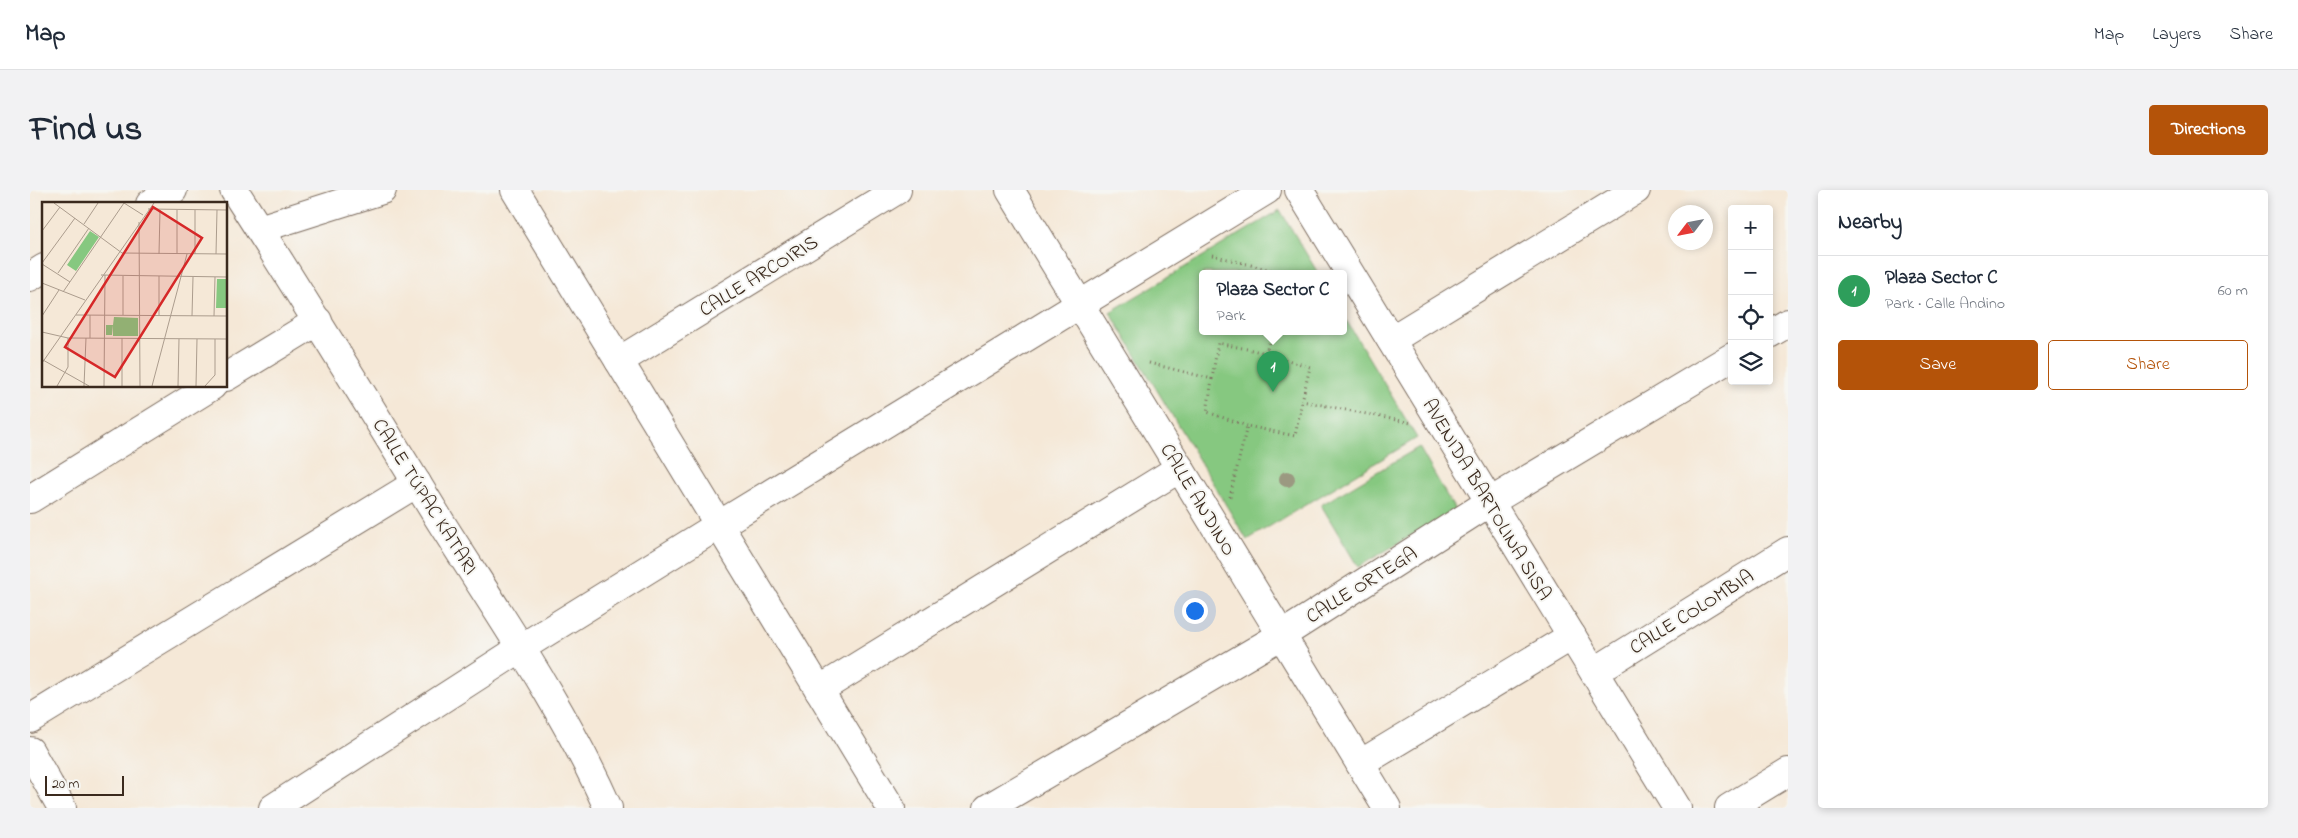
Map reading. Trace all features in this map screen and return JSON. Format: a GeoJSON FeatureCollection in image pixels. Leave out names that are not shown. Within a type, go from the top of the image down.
{"type":"FeatureCollection","features":[{"type":"Feature","properties":{"kind":"street"},"geometry":{"type":"LineString","coordinates":[[153,202],[173,190]]}},
{"type":"Feature","properties":{"kind":"street","name":"CALLE TÚPAC KATARI"},"geometry":{"type":"LineString","coordinates":[[234,190],[318,321],[417,484],[521,648],[592,772],[608,808]]}},
{"type":"Feature","properties":{"kind":"street"},"geometry":{"type":"LineString","coordinates":[[258,229],[382,190]]}},
{"type":"Feature","properties":{"kind":"street"},"geometry":{"type":"LineString","coordinates":[[515,190],[891,808]]}},
{"type":"Feature","properties":{"kind":"street","name":"CALLE ARCOIRIS"},"geometry":{"type":"LineString","coordinates":[[619,361],[897,190]]}},
{"type":"Feature","properties":{"kind":"street","name":"CALLE ANDINO"},"geometry":{"type":"LineString","coordinates":[[1010,190],[1387,808]]}},
{"type":"Feature","properties":{"kind":"street"},"geometry":{"type":"LineString","coordinates":[[273,808],[521,648],[1267,190]]}},
{"type":"Feature","properties":{"kind":"street","name":"AVENIDA BARTOLINA SISA"},"geometry":{"type":"LineString","coordinates":[[1299,190],[1677,808]]}},
{"type":"Feature","properties":{"kind":"street"},"geometry":{"type":"LineString","coordinates":[[1391,340],[1636,190]]}},
{"type":"Feature","properties":{"kind":"street"},"geometry":{"type":"LineString","coordinates":[[30,277],[42,269]]}},
{"type":"Feature","properties":{"kind":"street"},"geometry":{"type":"LineString","coordinates":[[228,376],[318,321]]}},
{"type":"Feature","properties":{"kind":"street"},"geometry":{"type":"LineString","coordinates":[[1773,332],[1788,323]]}},
{"type":"Feature","properties":{"kind":"street","name":"CALLE ORTEGA"},"geometry":{"type":"LineString","coordinates":[[988,808],[1282,635],[1490,502],[1728,359]]}},
{"type":"Feature","properties":{"kind":"street"},"geometry":{"type":"LineString","coordinates":[[30,498],[209,388]]}},
{"type":"Feature","properties":{"kind":"street"},"geometry":{"type":"LineString","coordinates":[[819,690],[1180,468]]}},
{"type":"Feature","properties":{"kind":"street"},"geometry":{"type":"LineString","coordinates":[[30,719],[417,484]]}},
{"type":"Feature","properties":{"kind":"street","name":"CALLE COLOMBIA"},"geometry":{"type":"LineString","coordinates":[[1594,672],[1788,551]]}},
{"type":"Feature","properties":{"kind":"street"},"geometry":{"type":"LineString","coordinates":[[1360,764],[1572,636]]}},
{"type":"Feature","properties":{"kind":"street"},"geometry":{"type":"LineString","coordinates":[[30,751],[62,808]]}},
{"type":"Feature","properties":{"kind":"street"},"geometry":{"type":"LineString","coordinates":[[1729,808],[1788,772]]}},
{"type":"Feature","properties":{"kind":"path"},"geometry":{"type":"LineString","coordinates":[[1196,234],[1207,254],[1270,270]]}},
{"type":"Feature","properties":{"kind":"path"},"geometry":{"type":"LineString","coordinates":[[1266,353],[1271,335]]}},
{"type":"Feature","properties":{"kind":"path"},"geometry":{"type":"LineString","coordinates":[[1218,343],[1266,353],[1310,367],[1295,436],[1247,426],[1207,412],[1212,379],[1218,343]]}},
{"type":"Feature","properties":{"kind":"path"},"geometry":{"type":"LineString","coordinates":[[1122,373],[1139,361],[1212,379]]}},
{"type":"Feature","properties":{"kind":"path"},"geometry":{"type":"LineString","coordinates":[[1302,401],[1408,423],[1444,427]]}},
{"type":"Feature","properties":{"kind":"path"},"geometry":{"type":"LineString","coordinates":[[1211,519],[1228,508],[1247,426]]}},
{"type":"Feature","properties":{"kind":"green space"},"geometry":{"type":"Polygon","coordinates":[[[1280,210],[1316,270],[1199,270],[1199,335],[1347,335],[1347,322],[1417,438],[1247,540],[1110,312],[1280,210]]]}},
{"type":"Feature","properties":{"kind":"green space"},"geometry":{"type":"Polygon","coordinates":[[[1419,447],[1455,510],[1358,567],[1321,505],[1419,447]]]}},
{"type":"Feature","properties":{"kind":"place","name":"Plaza Sector C"},"geometry":{"type":"Point","coordinates":[1273,392]}}]}
